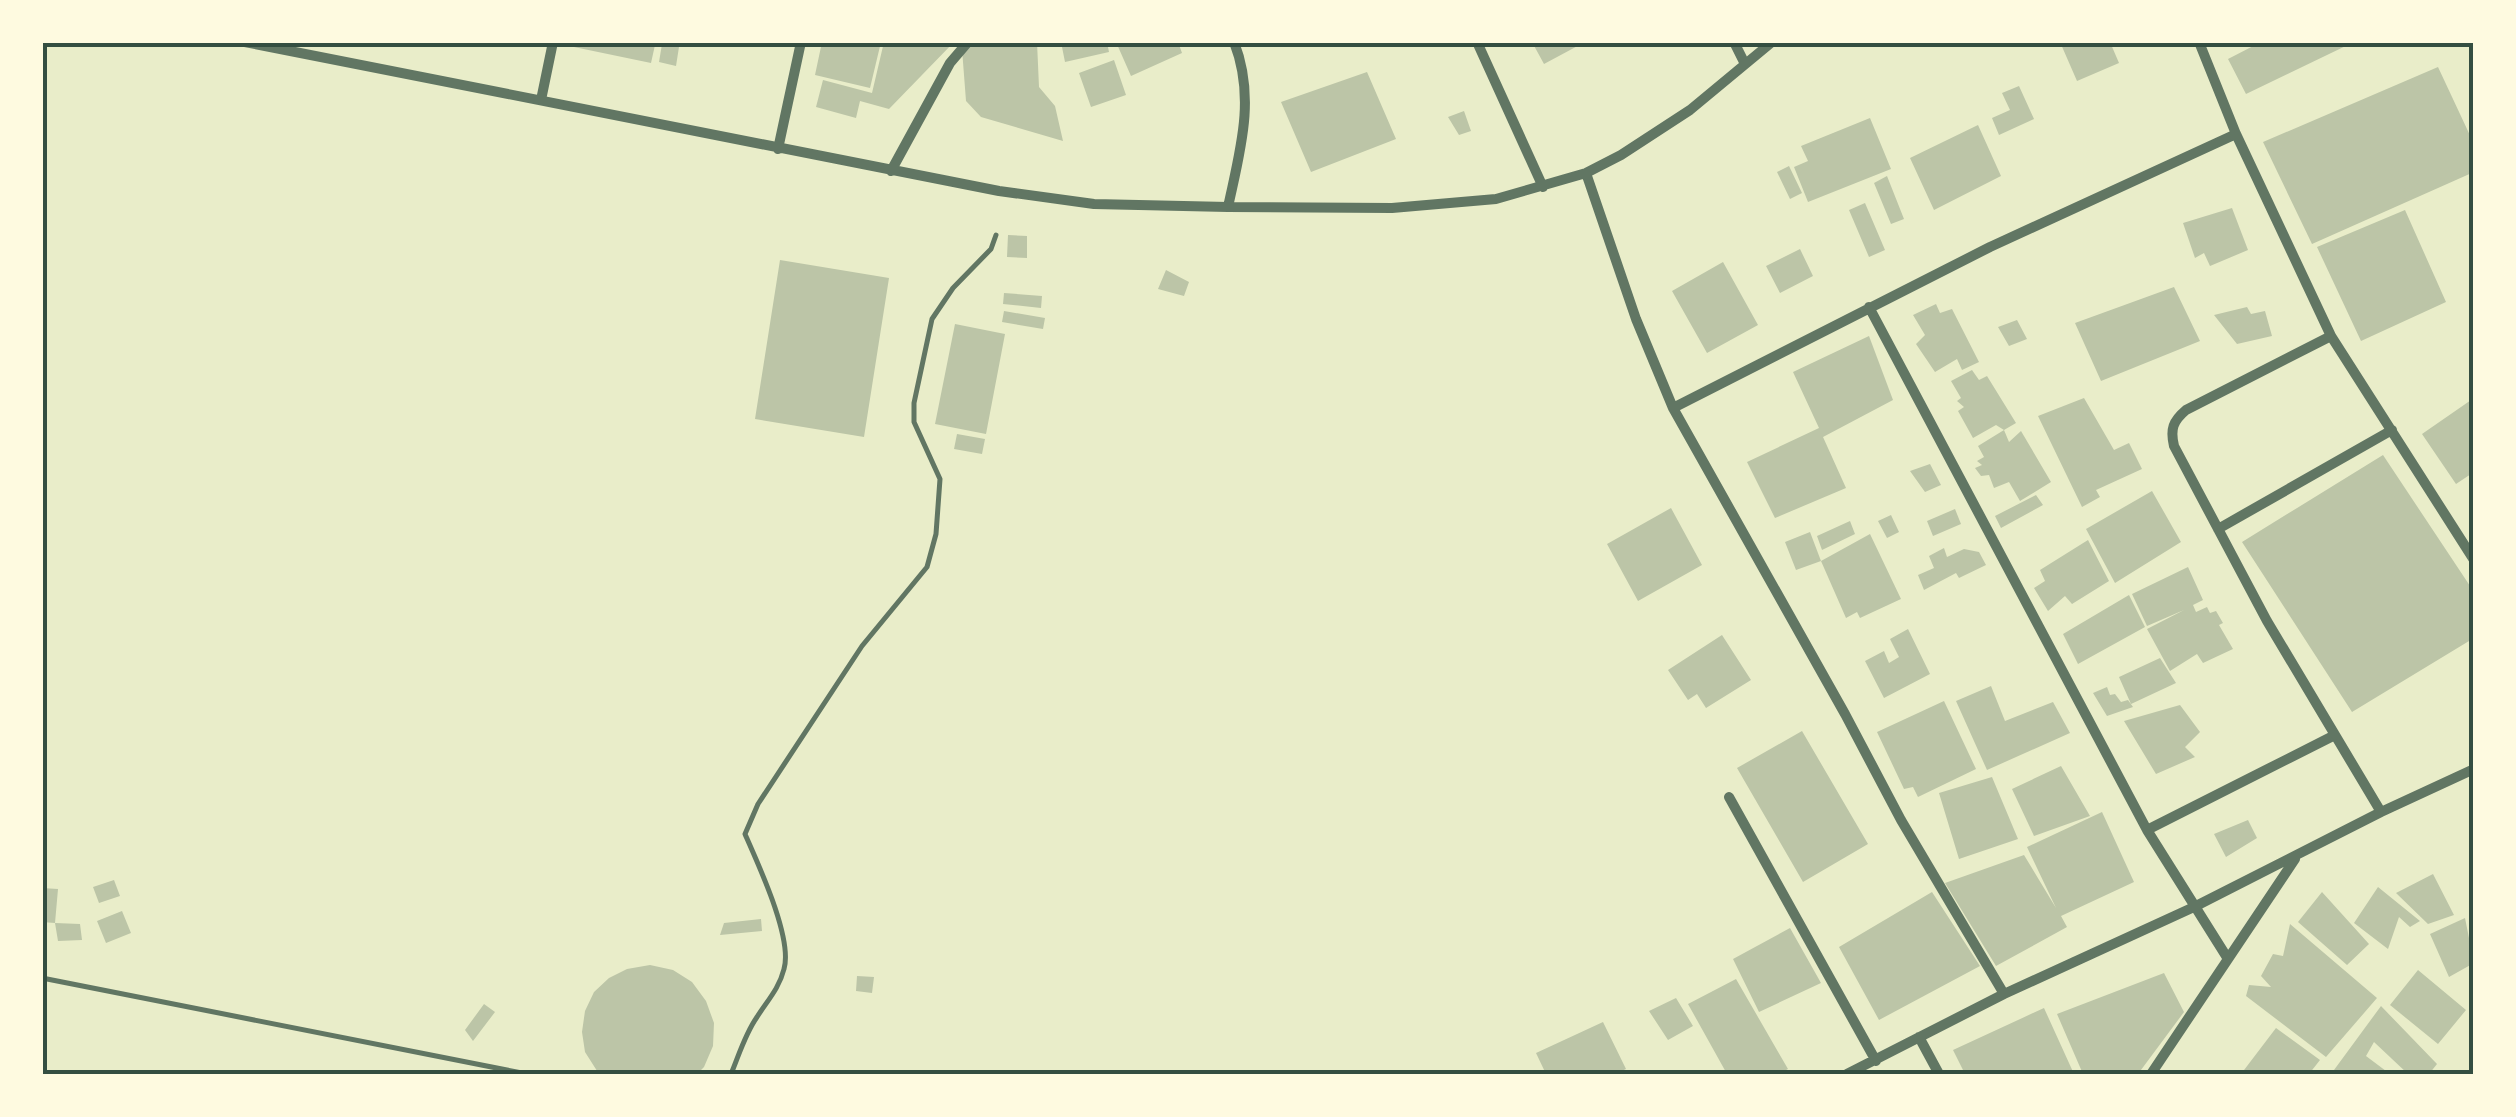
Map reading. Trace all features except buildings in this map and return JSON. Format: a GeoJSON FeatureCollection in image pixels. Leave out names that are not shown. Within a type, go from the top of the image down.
{"type":"FeatureCollection","features":[{"type":"Feature","properties":{"kind":"street"},"geometry":{"type":"LineString","coordinates":[[245,42],[999,191],[1094,204],[1228,207],[1424,206],[1496,199],[1543,187],[1586,173],[1621,155],[1690,110],[1772,42]]}},
{"type":"Feature","properties":{"kind":"street"},"geometry":{"type":"LineString","coordinates":[[312,55],[314,42]]}},
{"type":"Feature","properties":{"kind":"street"},"geometry":{"type":"LineString","coordinates":[[541,100],[553,42]]}},
{"type":"Feature","properties":{"kind":"street"},"geometry":{"type":"LineString","coordinates":[[778,149],[801,42]]}},
{"type":"Feature","properties":{"kind":"street"},"geometry":{"type":"LineString","coordinates":[[892,170],[950,63],[968,42]]}},
{"type":"Feature","properties":{"kind":"street"},"geometry":{"type":"LineString","coordinates":[[1228,207],[1248,110],[1242,61],[1234,42]]}},
{"type":"Feature","properties":{"kind":"street"},"geometry":{"type":"LineString","coordinates":[[1478,42],[1543,187]]}},
{"type":"Feature","properties":{"kind":"street"},"geometry":{"type":"LineString","coordinates":[[1734,42],[1745,64]]}},
{"type":"Feature","properties":{"kind":"street"},"geometry":{"type":"LineString","coordinates":[[2199,42],[2236,134],[2331,336],[2474,560]]}},
{"type":"Feature","properties":{"kind":"street"},"geometry":{"type":"LineString","coordinates":[[1674,408],[1868,307],[2236,134]]}},
{"type":"Feature","properties":{"kind":"street"},"geometry":{"type":"LineString","coordinates":[[1586,173],[1636,319],[1674,408],[1901,820],[2004,994]]}},
{"type":"Feature","properties":{"kind":"street"},"geometry":{"type":"LineString","coordinates":[[1868,307],[2147,830],[2228,960]]}},
{"type":"Feature","properties":{"kind":"street"},"geometry":{"type":"LineString","coordinates":[[2331,336],[2186,410],[2174,420],[2171,434],[2267,621],[2382,812]]}},
{"type":"Feature","properties":{"kind":"street"},"geometry":{"type":"LineString","coordinates":[[2218,529],[2392,430]]}},
{"type":"Feature","properties":{"kind":"street"},"geometry":{"type":"LineString","coordinates":[[2147,830],[2335,734]]}},
{"type":"Feature","properties":{"kind":"street"},"geometry":{"type":"LineString","coordinates":[[1846,1074],[2474,769]]}},
{"type":"Feature","properties":{"kind":"street"},"geometry":{"type":"LineString","coordinates":[[1729,797],[1876,1060]]}},
{"type":"Feature","properties":{"kind":"street"},"geometry":{"type":"LineString","coordinates":[[2151,1074],[2295,858]]}},
{"type":"Feature","properties":{"kind":"street"},"geometry":{"type":"LineString","coordinates":[[1918,1038],[1939,1074]]}},
{"type":"Feature","properties":{"kind":"lane"},"geometry":{"type":"LineString","coordinates":[[731,1074],[746,1036],[771,1000],[786,966],[780,921],[745,834],[758,804],[862,646],[927,567],[936,534],[940,479],[914,422],[925,352],[932,319],[953,288],[991,249],[996,235]]}},
{"type":"Feature","properties":{"kind":"lane"},"geometry":{"type":"LineString","coordinates":[[42,978],[525,1074]]}}]}
